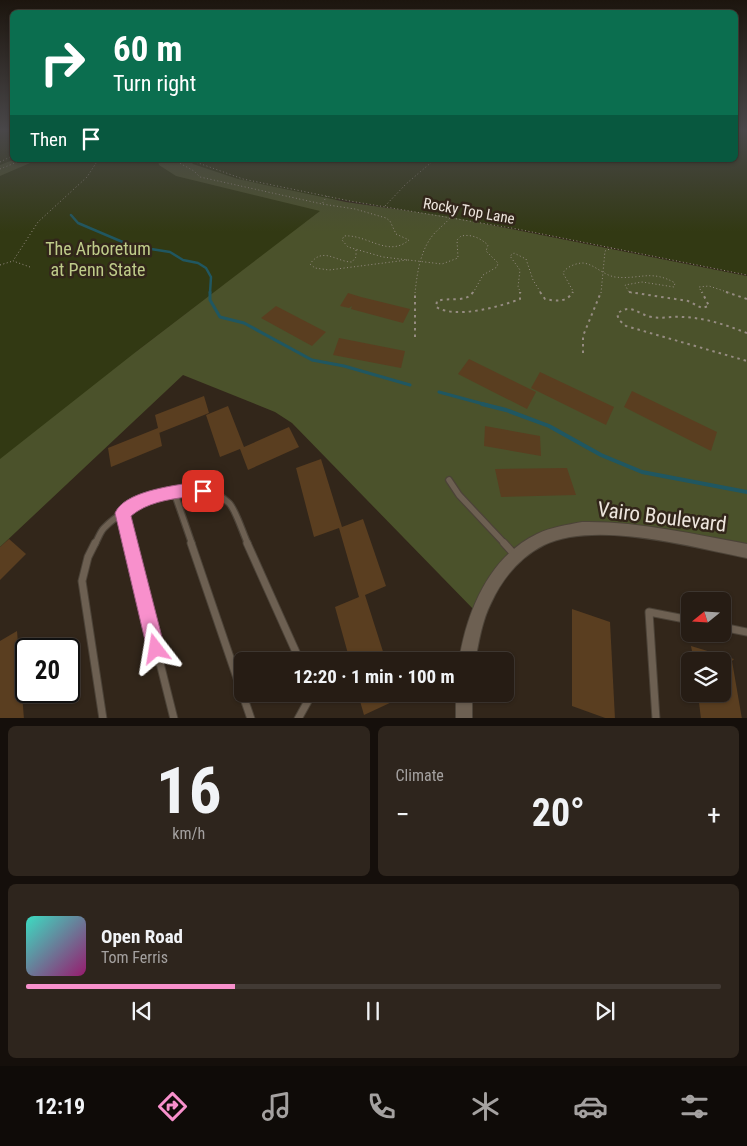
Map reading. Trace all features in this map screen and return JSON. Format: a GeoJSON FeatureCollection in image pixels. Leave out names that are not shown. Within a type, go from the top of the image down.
{"type":"FeatureCollection","features":[{"type":"Feature","properties":{"kind":"street","name":"Vairo Boulevard"},"geometry":{"type":"LineString","coordinates":[[469,652],[470,640],[478,614],[496,578],[515,555],[541,539],[563,531],[595,528],[643,533],[747,551]]}},
{"type":"Feature","properties":{"kind":"street"},"geometry":{"type":"LineString","coordinates":[[464,702],[464,718]]}},
{"type":"Feature","properties":{"kind":"lane"},"geometry":{"type":"LineString","coordinates":[[449,480],[459,495],[515,555]]}},
{"type":"Feature","properties":{"kind":"lane"},"geometry":{"type":"LineString","coordinates":[[103,718],[82,580],[88,557],[103,529],[130,507],[157,495],[190,490],[215,493],[230,504],[296,652]]}},
{"type":"Feature","properties":{"kind":"lane"},"geometry":{"type":"LineString","coordinates":[[174,492],[251,718]]}},
{"type":"Feature","properties":{"kind":"lane"},"geometry":{"type":"LineString","coordinates":[[123,513],[174,718]]}},
{"type":"Feature","properties":{"kind":"lane"},"geometry":{"type":"LineString","coordinates":[[656,718],[649,612],[681,618]]}},
{"type":"Feature","properties":{"kind":"lane"},"geometry":{"type":"LineString","coordinates":[[731,629],[747,632]]}},
{"type":"Feature","properties":{"kind":"lane"},"geometry":{"type":"LineString","coordinates":[[298,718],[307,702]]}},
{"type":"Feature","properties":{"kind":"path"},"geometry":{"type":"LineString","coordinates":[[13,261],[38,222],[87,177],[95,165]]}},
{"type":"Feature","properties":{"kind":"path"},"geometry":{"type":"LineString","coordinates":[[182,165],[200,177],[322,204],[355,209],[386,218],[390,221],[396,234],[409,240],[402,245],[392,248],[379,246],[352,235],[344,236],[343,243],[356,250],[383,257],[442,264],[458,258],[457,240],[462,236],[467,234],[486,242],[488,245],[487,254],[498,263],[497,267],[483,275],[471,296],[464,299],[446,298],[437,300],[436,307],[443,312],[477,310],[520,299],[521,294],[518,287],[520,270],[510,256],[514,253],[524,257],[531,265],[532,278],[545,299],[566,301],[573,291],[563,273],[566,268],[583,263],[616,277],[652,273],[671,280],[675,286],[632,282],[625,285],[625,288],[635,294],[688,301],[702,308],[708,306],[699,288],[701,286],[708,286],[747,299]]}},
{"type":"Feature","properties":{"kind":"path","name":"Rocky Top Lane"},"geometry":{"type":"LineString","coordinates":[[203,165],[243,179],[327,196],[451,217],[747,275]]}},
{"type":"Feature","properties":{"kind":"path"},"geometry":{"type":"LineString","coordinates":[[385,206],[406,184],[429,165]]}},
{"type":"Feature","properties":{"kind":"path"},"geometry":{"type":"LineString","coordinates":[[322,204],[327,196]]}},
{"type":"Feature","properties":{"kind":"path"},"geometry":{"type":"LineString","coordinates":[[415,337],[414,300],[421,261],[432,237],[443,228],[451,217]]}},
{"type":"Feature","properties":{"kind":"path"},"geometry":{"type":"LineString","coordinates":[[583,353],[583,336],[601,292],[605,251],[612,248]]}},
{"type":"Feature","properties":{"kind":"path"},"geometry":{"type":"LineString","coordinates":[[356,250],[356,257],[352,262],[343,262],[338,257],[328,255],[316,257],[310,264],[312,267],[320,269],[332,269],[410,260]]}},
{"type":"Feature","properties":{"kind":"path"},"geometry":{"type":"LineString","coordinates":[[0,265],[13,261],[30,267]]}},
{"type":"Feature","properties":{"kind":"path"},"geometry":{"type":"LineString","coordinates":[[747,333],[720,322],[689,317],[651,317],[632,307],[621,310],[617,314],[619,320],[626,326],[747,361]]}},
{"type":"Feature","properties":{"kind":"green space","name":"The Arboretum at Penn State"},"geometry":{"type":"Polygon","coordinates":[[[0,165],[747,165],[747,275],[517,229],[337,199],[137,351],[0,517],[0,165]]]}},
{"type":"Feature","properties":{"kind":"green space"},"geometry":{"type":"Polygon","coordinates":[[[1,165],[27,165],[0,176],[1,165]]]}},
{"type":"Feature","properties":{"kind":"green space"},"geometry":{"type":"Polygon","coordinates":[[[159,165],[195,165],[238,179],[346,202],[451,217],[747,276],[747,555],[588,528],[515,555],[478,614],[292,423],[275,412],[183,375],[0,547],[0,459],[320,211],[176,176],[159,165]]]}},
{"type":"Feature","properties":{"kind":"building"},"geometry":{"type":"Polygon","coordinates":[[[348,293],[410,309],[403,323],[351,309],[352,306],[349,308],[340,306],[348,293]]]}},
{"type":"Feature","properties":{"kind":"building"},"geometry":{"type":"Polygon","coordinates":[[[276,306],[326,332],[312,346],[261,318],[276,306]]]}},
{"type":"Feature","properties":{"kind":"building"},"geometry":{"type":"Polygon","coordinates":[[[339,338],[405,351],[401,368],[333,355],[339,338]]]}},
{"type":"Feature","properties":{"kind":"building"},"geometry":{"type":"Polygon","coordinates":[[[469,359],[536,392],[527,409],[458,374],[469,359]]]}},
{"type":"Feature","properties":{"kind":"building"},"geometry":{"type":"Polygon","coordinates":[[[540,372],[614,407],[606,425],[531,388],[540,372]]]}},
{"type":"Feature","properties":{"kind":"building"},"geometry":{"type":"Polygon","coordinates":[[[632,391],[717,432],[711,451],[624,407],[632,391]]]}},
{"type":"Feature","properties":{"kind":"building"},"geometry":{"type":"Polygon","coordinates":[[[204,396],[209,413],[159,433],[162,446],[111,467],[108,448],[158,428],[155,415],[204,396]]]}},
{"type":"Feature","properties":{"kind":"building"},"geometry":{"type":"Polygon","coordinates":[[[228,406],[244,447],[289,427],[299,447],[248,470],[240,449],[220,457],[206,415],[228,406]]]}},
{"type":"Feature","properties":{"kind":"building"},"geometry":{"type":"Polygon","coordinates":[[[485,426],[540,436],[541,456],[484,446],[485,426]]]}},
{"type":"Feature","properties":{"kind":"building"},"geometry":{"type":"Polygon","coordinates":[[[321,459],[342,527],[363,519],[386,586],[365,595],[383,652],[348,652],[335,607],[359,597],[339,528],[314,537],[296,468],[321,459]]]}},
{"type":"Feature","properties":{"kind":"building"},"geometry":{"type":"Polygon","coordinates":[[[567,468],[576,495],[501,497],[495,469],[567,468]]]}},
{"type":"Feature","properties":{"kind":"building"},"geometry":{"type":"Polygon","coordinates":[[[9,539],[26,554],[0,580],[0,547],[9,539]]]}},
{"type":"Feature","properties":{"kind":"building"},"geometry":{"type":"Polygon","coordinates":[[[572,609],[610,622],[615,718],[605,718],[572,706],[572,609]]]}},
{"type":"Feature","properties":{"kind":"building"},"geometry":{"type":"Polygon","coordinates":[[[17,631],[18,638],[15,638],[15,703],[23,703],[24,718],[0,718],[0,641],[17,631]]]}},
{"type":"Feature","properties":{"kind":"building"},"geometry":{"type":"Polygon","coordinates":[[[691,646],[711,652],[692,652],[691,646]]]}},
{"type":"Feature","properties":{"kind":"building"},"geometry":{"type":"Polygon","coordinates":[[[731,658],[734,659],[732,661],[742,718],[701,718],[699,702],[731,702],[731,658]]]}},
{"type":"Feature","properties":{"kind":"building"},"geometry":{"type":"Polygon","coordinates":[[[360,702],[392,702],[364,715],[360,702]]]}},
{"type":"Feature","properties":{"kind":"waterway"},"geometry":{"type":"LineString","coordinates":[[71,215],[78,223],[132,246],[170,252],[183,260],[198,263],[206,268],[211,277],[210,293]]}},
{"type":"Feature","properties":{"kind":"waterway"},"geometry":{"type":"LineString","coordinates":[[210,293],[210,300],[220,317],[244,323],[312,360],[344,366],[410,385]]}},
{"type":"Feature","properties":{"kind":"waterway"},"geometry":{"type":"LineString","coordinates":[[439,392],[487,405]]}},
{"type":"Feature","properties":{"kind":"waterway"},"geometry":{"type":"LineString","coordinates":[[482,404],[506,410],[549,426],[601,455],[642,472],[747,492]]}},
{"type":"Feature","properties":{"kind":"route"},"geometry":{"type":"LineString","coordinates":[[156,649],[123,513],[130,507],[157,495],[190,490],[203,491]]}}]}
